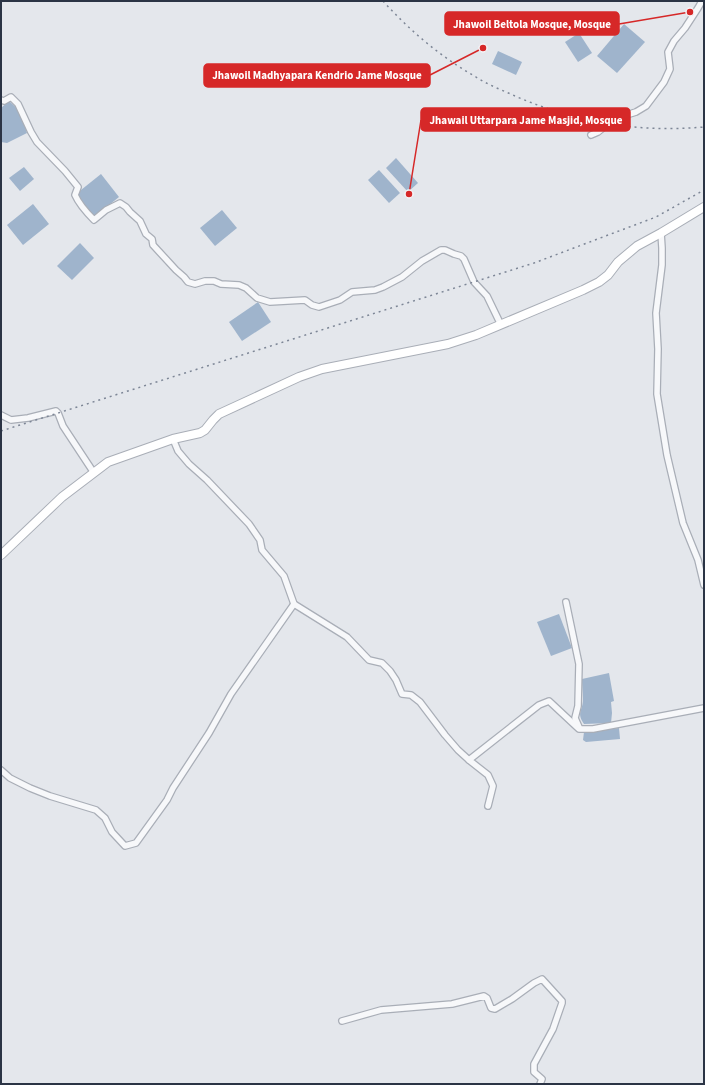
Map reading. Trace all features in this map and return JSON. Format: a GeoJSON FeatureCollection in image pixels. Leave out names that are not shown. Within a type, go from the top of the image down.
{"type":"FeatureCollection","features":[{"type":"Feature","properties":{"kind":"main road"},"geometry":{"type":"LineString","coordinates":[[1,554],[62,498],[108,462],[174,439],[200,433],[205,430],[219,414],[299,377],[322,369],[448,344],[501,325],[583,290],[599,282],[608,275],[618,262],[637,246],[704,207]]}},
{"type":"Feature","properties":{"kind":"street"},"geometry":{"type":"LineString","coordinates":[[591,135],[598,132],[608,124],[646,106],[664,82],[670,69],[668,52],[702,1]]}},
{"type":"Feature","properties":{"kind":"street"},"geometry":{"type":"LineString","coordinates":[[1,100],[4,101],[11,97],[18,104],[37,142],[78,187],[75,196],[78,203],[94,220],[106,210],[120,203],[126,206],[140,221],[146,234],[152,239],[153,245],[188,282],[195,284],[205,281],[214,281],[221,284],[239,285],[246,288],[257,298],[270,302],[305,300],[312,305],[319,307],[340,300],[352,292],[378,289],[402,277],[422,261],[441,250],[445,250],[461,256],[464,259],[474,282],[487,296],[501,325]]}},
{"type":"Feature","properties":{"kind":"street"},"geometry":{"type":"LineString","coordinates":[[661,233],[662,265],[656,313],[658,349],[657,394],[667,455],[683,523],[698,560],[704,585]]}},
{"type":"Feature","properties":{"kind":"street"},"geometry":{"type":"LineString","coordinates":[[1,416],[11,420],[28,418],[56,411],[63,426],[94,473]]}},
{"type":"Feature","properties":{"kind":"street"},"geometry":{"type":"LineString","coordinates":[[174,439],[178,451],[189,464],[207,480],[250,524],[260,540],[262,550],[284,576],[294,604],[347,638],[370,660],[382,663],[393,676],[402,694],[411,695],[420,702],[444,735],[458,750],[488,775],[493,786],[488,806]]}},
{"type":"Feature","properties":{"kind":"street"},"geometry":{"type":"LineString","coordinates":[[566,602],[579,664],[578,706],[575,718],[579,729]]}},
{"type":"Feature","properties":{"kind":"street"},"geometry":{"type":"LineString","coordinates":[[1,770],[10,778],[30,788],[50,796],[96,810],[105,818],[112,832],[125,846],[136,843],[167,800],[173,788],[209,734],[231,694],[294,604]]}},
{"type":"Feature","properties":{"kind":"street"},"geometry":{"type":"LineString","coordinates":[[469,760],[539,705],[549,701],[579,729],[593,730],[704,708]]}},
{"type":"Feature","properties":{"kind":"street"},"geometry":{"type":"LineString","coordinates":[[342,1021],[381,1010],[452,1004],[482,997],[486,997],[491,1008],[495,1009],[512,999],[534,982],[542,979],[562,1001],[562,1003],[553,1029],[534,1064],[534,1072],[542,1080],[540,1084]]}},
{"type":"Feature","properties":{"kind":"water"},"geometry":{"type":"Polygon","coordinates":[[[624,24],[645,42],[617,73],[597,56],[624,24]]]}},
{"type":"Feature","properties":{"kind":"water"},"geometry":{"type":"Polygon","coordinates":[[[579,33],[592,53],[578,62],[565,42],[579,33]]]}},
{"type":"Feature","properties":{"kind":"water"},"geometry":{"type":"Polygon","coordinates":[[[498,51],[522,62],[516,75],[492,64],[498,51]]]}},
{"type":"Feature","properties":{"kind":"water"},"geometry":{"type":"Polygon","coordinates":[[[9,101],[20,111],[27,133],[7,143],[1,142],[1,108],[9,101]]]}},
{"type":"Feature","properties":{"kind":"water"},"geometry":{"type":"Polygon","coordinates":[[[396,158],[418,183],[408,192],[386,168],[396,158]]]}},
{"type":"Feature","properties":{"kind":"water"},"geometry":{"type":"Polygon","coordinates":[[[24,167],[34,179],[20,191],[9,178],[24,167]]]}},
{"type":"Feature","properties":{"kind":"water"},"geometry":{"type":"Polygon","coordinates":[[[379,170],[400,193],[389,203],[368,180],[379,170]]]}},
{"type":"Feature","properties":{"kind":"water"},"geometry":{"type":"Polygon","coordinates":[[[101,174],[119,197],[94,217],[76,194],[101,174]]]}},
{"type":"Feature","properties":{"kind":"water"},"geometry":{"type":"Polygon","coordinates":[[[33,204],[49,224],[23,245],[7,225],[33,204]]]}},
{"type":"Feature","properties":{"kind":"water"},"geometry":{"type":"Polygon","coordinates":[[[222,210],[237,228],[215,246],[200,228],[222,210]]]}},
{"type":"Feature","properties":{"kind":"water"},"geometry":{"type":"Polygon","coordinates":[[[80,243],[94,258],[72,280],[57,266],[80,243]]]}},
{"type":"Feature","properties":{"kind":"water"},"geometry":{"type":"Polygon","coordinates":[[[258,302],[271,322],[242,341],[229,322],[258,302]]]}},
{"type":"Feature","properties":{"kind":"water"},"geometry":{"type":"Polygon","coordinates":[[[559,614],[572,648],[551,656],[537,622],[559,614]]]}},
{"type":"Feature","properties":{"kind":"water"},"geometry":{"type":"Polygon","coordinates":[[[609,673],[614,701],[611,702],[611,723],[584,724],[580,717],[583,703],[582,679],[609,673]]]}},
{"type":"Feature","properties":{"kind":"water"},"geometry":{"type":"Polygon","coordinates":[[[619,728],[620,739],[586,742],[583,740],[584,732],[619,728]]]}},
{"type":"Feature","properties":{"kind":"railway"},"geometry":{"type":"LineString","coordinates":[[383,1],[426,43],[450,61],[485,82],[515,96],[561,113],[607,124],[655,128],[704,127]]}},
{"type":"Feature","properties":{"kind":"railway"},"geometry":{"type":"LineString","coordinates":[[1,431],[534,263],[656,217],[704,190]]}},
{"type":"Feature","properties":{"kind":"place","name":"Jhawoil Beltola Mosque, Mosque"},"geometry":{"type":"Point","coordinates":[690,12]}},
{"type":"Feature","properties":{"kind":"place","name":"Jhawoil Madhyapara Kendrio Jame Mosque"},"geometry":{"type":"Point","coordinates":[483,48]}},
{"type":"Feature","properties":{"kind":"place","name":"Jhawail Uttarpara Jame Masjid, Mosque"},"geometry":{"type":"Point","coordinates":[409,194]}}]}
